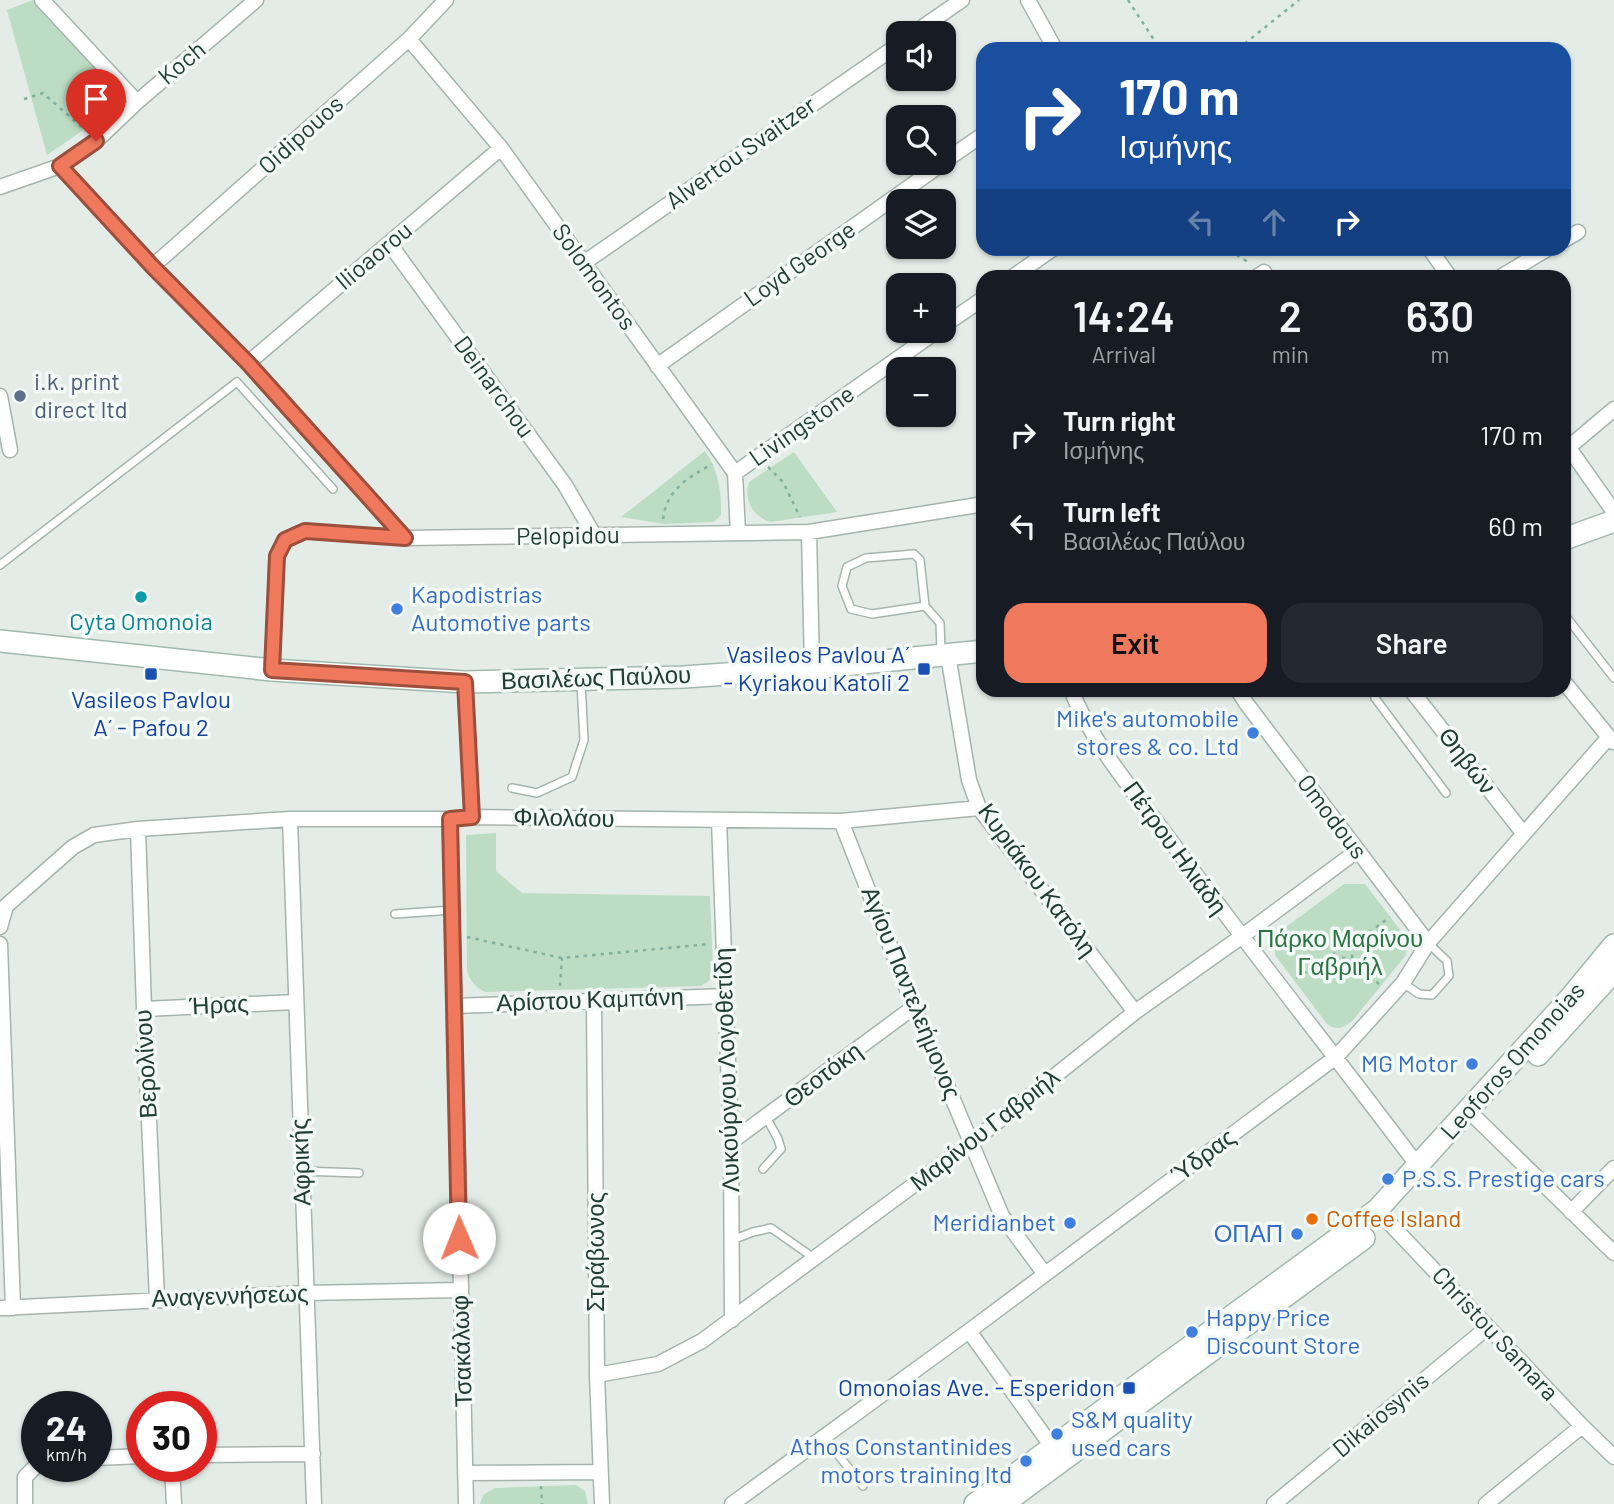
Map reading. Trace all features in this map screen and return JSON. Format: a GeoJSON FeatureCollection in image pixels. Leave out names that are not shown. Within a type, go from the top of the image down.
{"type":"FeatureCollection","features":[{"type":"Feature","properties":{"kind":"main road"},"geometry":{"type":"LineString","coordinates":[[1571,536],[1614,521]]}},
{"type":"Feature","properties":{"kind":"main road","name":"Βασιλέως Παύλου"},"geometry":{"type":"LineString","coordinates":[[0,641],[272,670],[465,682],[684,677],[976,652]]}},
{"type":"Feature","properties":{"kind":"main road","name":"Leoforos Omonoias"},"geometry":{"type":"LineString","coordinates":[[975,1504],[1382,1215],[1418,1166],[1571,997],[1614,945]]}},
{"type":"Feature","properties":{"kind":"main road","name":"Leoforos Omonoias"},"geometry":{"type":"LineString","coordinates":[[1003,1504],[1382,1215],[1478,1119],[1614,971]]}},
{"type":"Feature","properties":{"kind":"street"},"geometry":{"type":"LineString","coordinates":[[42,0],[137,102]]}},
{"type":"Feature","properties":{"kind":"street","name":"Koch"},"geometry":{"type":"LineString","coordinates":[[0,187],[60,166],[96,141],[137,102],[256,0]]}},
{"type":"Feature","properties":{"kind":"street","name":"Oidipouos"},"geometry":{"type":"LineString","coordinates":[[153,267],[409,39],[446,0]]}},
{"type":"Feature","properties":{"kind":"street"},"geometry":{"type":"LineString","coordinates":[[931,21],[962,0]]}},
{"type":"Feature","properties":{"kind":"street"},"geometry":{"type":"LineString","coordinates":[[1028,0],[1051,42]]}},
{"type":"Feature","properties":{"kind":"street","name":"Solomontos"},"geometry":{"type":"LineString","coordinates":[[409,39],[501,148],[735,472]]}},
{"type":"Feature","properties":{"kind":"street","name":"Alvertou Svaitzer"},"geometry":{"type":"LineString","coordinates":[[584,262],[886,53]]}},
{"type":"Feature","properties":{"kind":"street","name":"Loyd George"},"geometry":{"type":"LineString","coordinates":[[956,154],[976,140]]}},
{"type":"Feature","properties":{"kind":"street","name":"Ilioaorou"},"geometry":{"type":"LineString","coordinates":[[248,363],[501,148]]}},
{"type":"Feature","properties":{"kind":"street"},"geometry":{"type":"LineString","coordinates":[[60,166],[153,267],[248,363],[405,538]]}},
{"type":"Feature","properties":{"kind":"street","name":"Loyd George"},"geometry":{"type":"LineString","coordinates":[[657,366],[926,175]]}},
{"type":"Feature","properties":{"kind":"street"},"geometry":{"type":"LineString","coordinates":[[1571,236],[1578,232]]}},
{"type":"Feature","properties":{"kind":"street","name":"Deinarchou"},"geometry":{"type":"LineString","coordinates":[[389,243],[565,485],[594,535]]}},
{"type":"Feature","properties":{"kind":"street"},"geometry":{"type":"LineString","coordinates":[[1023,270],[1043,256]]}},
{"type":"Feature","properties":{"kind":"street"},"geometry":{"type":"LineString","coordinates":[[1512,270],[1536,256]]}},
{"type":"Feature","properties":{"kind":"street"},"geometry":{"type":"LineString","coordinates":[[956,317],[976,303]]}},
{"type":"Feature","properties":{"kind":"street","name":"Livingstone"},"geometry":{"type":"LineString","coordinates":[[735,472],[920,343]]}},
{"type":"Feature","properties":{"kind":"street"},"geometry":{"type":"LineString","coordinates":[[0,396],[10,450]]}},
{"type":"Feature","properties":{"kind":"street"},"geometry":{"type":"LineString","coordinates":[[1571,441],[1614,409]]}},
{"type":"Feature","properties":{"kind":"street"},"geometry":{"type":"LineString","coordinates":[[1571,450],[1614,512]]}},
{"type":"Feature","properties":{"kind":"street"},"geometry":{"type":"LineString","coordinates":[[735,472],[738,533]]}},
{"type":"Feature","properties":{"kind":"street","name":"Pelopidou"},"geometry":{"type":"LineString","coordinates":[[272,670],[277,556],[285,540],[305,531],[405,538],[809,532],[976,505]]}},
{"type":"Feature","properties":{"kind":"street"},"geometry":{"type":"LineString","coordinates":[[809,532],[812,668]]}},
{"type":"Feature","properties":{"kind":"street","name":"Κυριάκου Κατόλη"},"geometry":{"type":"LineString","coordinates":[[944,655],[969,779],[979,807],[1135,1012]]}},
{"type":"Feature","properties":{"kind":"street"},"geometry":{"type":"LineString","coordinates":[[465,682],[472,817]]}},
{"type":"Feature","properties":{"kind":"street"},"geometry":{"type":"LineString","coordinates":[[1571,691],[1611,740]]}},
{"type":"Feature","properties":{"kind":"street","name":"Πέτρου Ηλιάδη"},"geometry":{"type":"LineString","coordinates":[[1074,697],[1091,733],[1241,937],[1418,1166]]}},
{"type":"Feature","properties":{"kind":"street","name":"Omodous"},"geometry":{"type":"LineString","coordinates":[[1243,697],[1428,943]]}},
{"type":"Feature","properties":{"kind":"street","name":"Θηβών"},"geometry":{"type":"LineString","coordinates":[[1416,697],[1522,833]]}},
{"type":"Feature","properties":{"kind":"street","name":"Ύδρας"},"geometry":{"type":"LineString","coordinates":[[732,1504],[1336,1057],[1403,982],[1428,943],[1522,833],[1611,740]]}},
{"type":"Feature","properties":{"kind":"street","name":"Φιλολάου"},"geometry":{"type":"LineString","coordinates":[[0,927],[6,906],[73,847],[94,835],[138,829],[290,819],[472,817],[841,821],[979,807]]}},
{"type":"Feature","properties":{"kind":"street","name":"Αφρικής"},"geometry":{"type":"LineString","coordinates":[[290,819],[314,1504]]}},
{"type":"Feature","properties":{"kind":"street","name":"Τσακάλωφ"},"geometry":{"type":"LineString","coordinates":[[450,819],[466,1504]]}},
{"type":"Feature","properties":{"kind":"street","name":"Λυκούργου Λογοθετίδη"},"geometry":{"type":"LineString","coordinates":[[719,820],[732,1142],[732,1320]]}},
{"type":"Feature","properties":{"kind":"street","name":"Αγίου Παντελεήμονος"},"geometry":{"type":"LineString","coordinates":[[841,821],[1002,1216],[1044,1273]]}},
{"type":"Feature","properties":{"kind":"street","name":"Βερολίνου"},"geometry":{"type":"LineString","coordinates":[[138,829],[157,1299]]}},
{"type":"Feature","properties":{"kind":"street","name":"Μαρίνου Γαβριήλ"},"geometry":{"type":"LineString","coordinates":[[597,1375],[658,1364],[702,1341],[972,1142],[1135,1012],[1357,851]]}},
{"type":"Feature","properties":{"kind":"street"},"geometry":{"type":"LineString","coordinates":[[0,944],[6,1308]]}},
{"type":"Feature","properties":{"kind":"street","name":"Αρίστου Καμπάνη"},"geometry":{"type":"LineString","coordinates":[[454,1006],[559,1000],[726,996]]}},
{"type":"Feature","properties":{"kind":"street","name":"Στράβωνος"},"geometry":{"type":"LineString","coordinates":[[594,1000],[597,1375],[602,1504]]}},
{"type":"Feature","properties":{"kind":"street","name":"Ήρας"},"geometry":{"type":"LineString","coordinates":[[144,1009],[295,1002]]}},
{"type":"Feature","properties":{"kind":"street","name":"Θεοτόκη"},"geometry":{"type":"LineString","coordinates":[[732,1142],[915,1007]]}},
{"type":"Feature","properties":{"kind":"street"},"geometry":{"type":"LineString","coordinates":[[1478,1119],[1614,1253]]}},
{"type":"Feature","properties":{"kind":"street"},"geometry":{"type":"LineString","coordinates":[[1571,1212],[1614,1168]]}},
{"type":"Feature","properties":{"kind":"street","name":"Christou Samara"},"geometry":{"type":"LineString","coordinates":[[1382,1215],[1614,1457]]}},
{"type":"Feature","properties":{"kind":"street","name":"Αναγεννήσεως"},"geometry":{"type":"LineString","coordinates":[[6,1308],[306,1293],[460,1290]]}},
{"type":"Feature","properties":{"kind":"street","name":"Dikaiosynis"},"geometry":{"type":"LineString","coordinates":[[1274,1504],[1488,1327]]}},
{"type":"Feature","properties":{"kind":"street"},"geometry":{"type":"LineString","coordinates":[[969,1331],[1053,1448]]}},
{"type":"Feature","properties":{"kind":"street"},"geometry":{"type":"LineString","coordinates":[[1486,1504],[1582,1426]]}},
{"type":"Feature","properties":{"kind":"street"},"geometry":{"type":"LineString","coordinates":[[217,1455],[313,1454]]}},
{"type":"Feature","properties":{"kind":"street"},"geometry":{"type":"LineString","coordinates":[[465,1473],[600,1472]]}},
{"type":"Feature","properties":{"kind":"street"},"geometry":{"type":"LineString","coordinates":[[25,1482],[25,1504]]}},
{"type":"Feature","properties":{"kind":"street"},"geometry":{"type":"LineString","coordinates":[[173,1482],[174,1504]]}},
{"type":"Feature","properties":{"kind":"lane"},"geometry":{"type":"LineString","coordinates":[[0,565],[237,382],[333,489]]}},
{"type":"Feature","properties":{"kind":"lane"},"geometry":{"type":"LineString","coordinates":[[925,606],[872,614],[851,609],[842,586],[847,567],[866,558],[914,554],[920,560],[925,606],[940,623],[944,655]]}},
{"type":"Feature","properties":{"kind":"lane"},"geometry":{"type":"LineString","coordinates":[[1571,623],[1614,678]]}},
{"type":"Feature","properties":{"kind":"lane"},"geometry":{"type":"LineString","coordinates":[[512,788],[537,793],[572,777],[584,740],[581,679]]}},
{"type":"Feature","properties":{"kind":"lane"},"geometry":{"type":"LineString","coordinates":[[1375,697],[1446,793]]}},
{"type":"Feature","properties":{"kind":"lane"},"geometry":{"type":"LineString","coordinates":[[395,914],[452,910]]}},
{"type":"Feature","properties":{"kind":"lane"},"geometry":{"type":"LineString","coordinates":[[1403,982],[1419,994],[1432,995],[1449,976],[1447,961],[1428,943]]}},
{"type":"Feature","properties":{"kind":"lane"},"geometry":{"type":"LineString","coordinates":[[763,1169],[781,1149],[766,1117]]}},
{"type":"Feature","properties":{"kind":"lane"},"geometry":{"type":"LineString","coordinates":[[302,1171],[359,1173]]}},
{"type":"Feature","properties":{"kind":"lane"},"geometry":{"type":"LineString","coordinates":[[732,1240],[771,1228],[814,1259]]}},
{"type":"Feature","properties":{"kind":"lane"},"geometry":{"type":"LineString","coordinates":[[824,1437],[863,1486]]}},
{"type":"Feature","properties":{"kind":"path"},"geometry":{"type":"LineString","coordinates":[[1128,0],[1155,42]]}},
{"type":"Feature","properties":{"kind":"path"},"geometry":{"type":"LineString","coordinates":[[1247,42],[1299,0]]}},
{"type":"Feature","properties":{"kind":"path"},"geometry":{"type":"LineString","coordinates":[[24,99],[43,93],[96,141]]}},
{"type":"Feature","properties":{"kind":"path"},"geometry":{"type":"LineString","coordinates":[[1238,256],[1256,270]]}},
{"type":"Feature","properties":{"kind":"path"},"geometry":{"type":"LineString","coordinates":[[662,534],[666,506],[678,485],[723,456]]}},
{"type":"Feature","properties":{"kind":"path"},"geometry":{"type":"LineString","coordinates":[[757,457],[783,482],[809,532]]}},
{"type":"Feature","properties":{"kind":"path"},"geometry":{"type":"LineString","coordinates":[[1353,944],[1401,909]]}},
{"type":"Feature","properties":{"kind":"path"},"geometry":{"type":"LineString","coordinates":[[453,929],[467,937],[562,958],[723,943]]}},
{"type":"Feature","properties":{"kind":"path"},"geometry":{"type":"LineString","coordinates":[[1334,956],[1334,938],[1353,944]]}},
{"type":"Feature","properties":{"kind":"path"},"geometry":{"type":"LineString","coordinates":[[1352,960],[1353,944]]}},
{"type":"Feature","properties":{"kind":"path"},"geometry":{"type":"LineString","coordinates":[[1282,989],[1334,956],[1352,960],[1391,996]]}},
{"type":"Feature","properties":{"kind":"path"},"geometry":{"type":"LineString","coordinates":[[559,1000],[562,958]]}},
{"type":"Feature","properties":{"kind":"green space"},"geometry":{"type":"Polygon","coordinates":[[[33,0],[127,100],[47,155],[7,10],[33,0]]]}},
{"type":"Feature","properties":{"kind":"green space"},"geometry":{"type":"Polygon","coordinates":[[[705,451],[716,473],[720,490],[721,515],[714,522],[664,524],[621,517],[705,451]]]}},
{"type":"Feature","properties":{"kind":"green space"},"geometry":{"type":"Polygon","coordinates":[[[794,452],[837,512],[771,522],[765,520],[751,507],[747,495],[749,482],[794,452]]]}},
{"type":"Feature","properties":{"kind":"green space"},"geometry":{"type":"Polygon","coordinates":[[[496,833],[496,871],[522,893],[710,896],[713,970],[710,980],[701,986],[485,992],[478,988],[467,970],[466,835],[496,833]]]}},
{"type":"Feature","properties":{"kind":"green space","name":"Πάρκο Μαρίνου Γαβριήλ"},"geometry":{"type":"Polygon","coordinates":[[[1344,884],[1365,884],[1407,942],[1406,955],[1353,1020],[1338,1028],[1327,1024],[1275,955],[1274,946],[1279,932],[1344,884]]]}},
{"type":"Feature","properties":{"kind":"green space"},"geometry":{"type":"Polygon","coordinates":[[[576,1485],[585,1491],[588,1504],[480,1504],[483,1495],[495,1488],[576,1485]]]}},
{"type":"Feature","properties":{"kind":"place","name":"i.k. print direct ltd"},"geometry":{"type":"Point","coordinates":[20,396]}},
{"type":"Feature","properties":{"kind":"place","name":"Cyta Omonoia"},"geometry":{"type":"Point","coordinates":[141,597]}},
{"type":"Feature","properties":{"kind":"place","name":"Kapodistrias Automotive parts"},"geometry":{"type":"Point","coordinates":[397,609]}},
{"type":"Feature","properties":{"kind":"place","name":"Vasileos Pavlou A´ - Kyriakou Katoli 2"},"geometry":{"type":"Point","coordinates":[924,669]}},
{"type":"Feature","properties":{"kind":"place","name":"Vasileos Pavlou A´ - Pafou 2"},"geometry":{"type":"Point","coordinates":[151,674]}},
{"type":"Feature","properties":{"kind":"place","name":"Mike's automobile stores & co. Ltd"},"geometry":{"type":"Point","coordinates":[1253,733]}},
{"type":"Feature","properties":{"kind":"place","name":"MG Motor"},"geometry":{"type":"Point","coordinates":[1472,1064]}},
{"type":"Feature","properties":{"kind":"place","name":"P.S.S. Prestige cars"},"geometry":{"type":"Point","coordinates":[1388,1179]}},
{"type":"Feature","properties":{"kind":"place","name":"Coffee Island"},"geometry":{"type":"Point","coordinates":[1312,1219]}},
{"type":"Feature","properties":{"kind":"place","name":"Meridianbet"},"geometry":{"type":"Point","coordinates":[1070,1223]}},
{"type":"Feature","properties":{"kind":"place","name":"ΟΠΑΠ"},"geometry":{"type":"Point","coordinates":[1297,1234]}},
{"type":"Feature","properties":{"kind":"place","name":"Happy Price Discount Store"},"geometry":{"type":"Point","coordinates":[1192,1332]}},
{"type":"Feature","properties":{"kind":"place","name":"Omonoias Ave. - Esperidon"},"geometry":{"type":"Point","coordinates":[1129,1388]}},
{"type":"Feature","properties":{"kind":"place","name":"S&M quality used cars"},"geometry":{"type":"Point","coordinates":[1057,1434]}},
{"type":"Feature","properties":{"kind":"place","name":"Athos Constantinides motors training ltd"},"geometry":{"type":"Point","coordinates":[1026,1461]}},
{"type":"Feature","properties":{"kind":"route"},"geometry":{"type":"LineString","coordinates":[[96,141],[60,166],[153,267],[248,363],[405,538],[305,531],[285,540],[277,556],[272,670],[465,682],[472,817],[450,819],[459,1238]]}}]}
